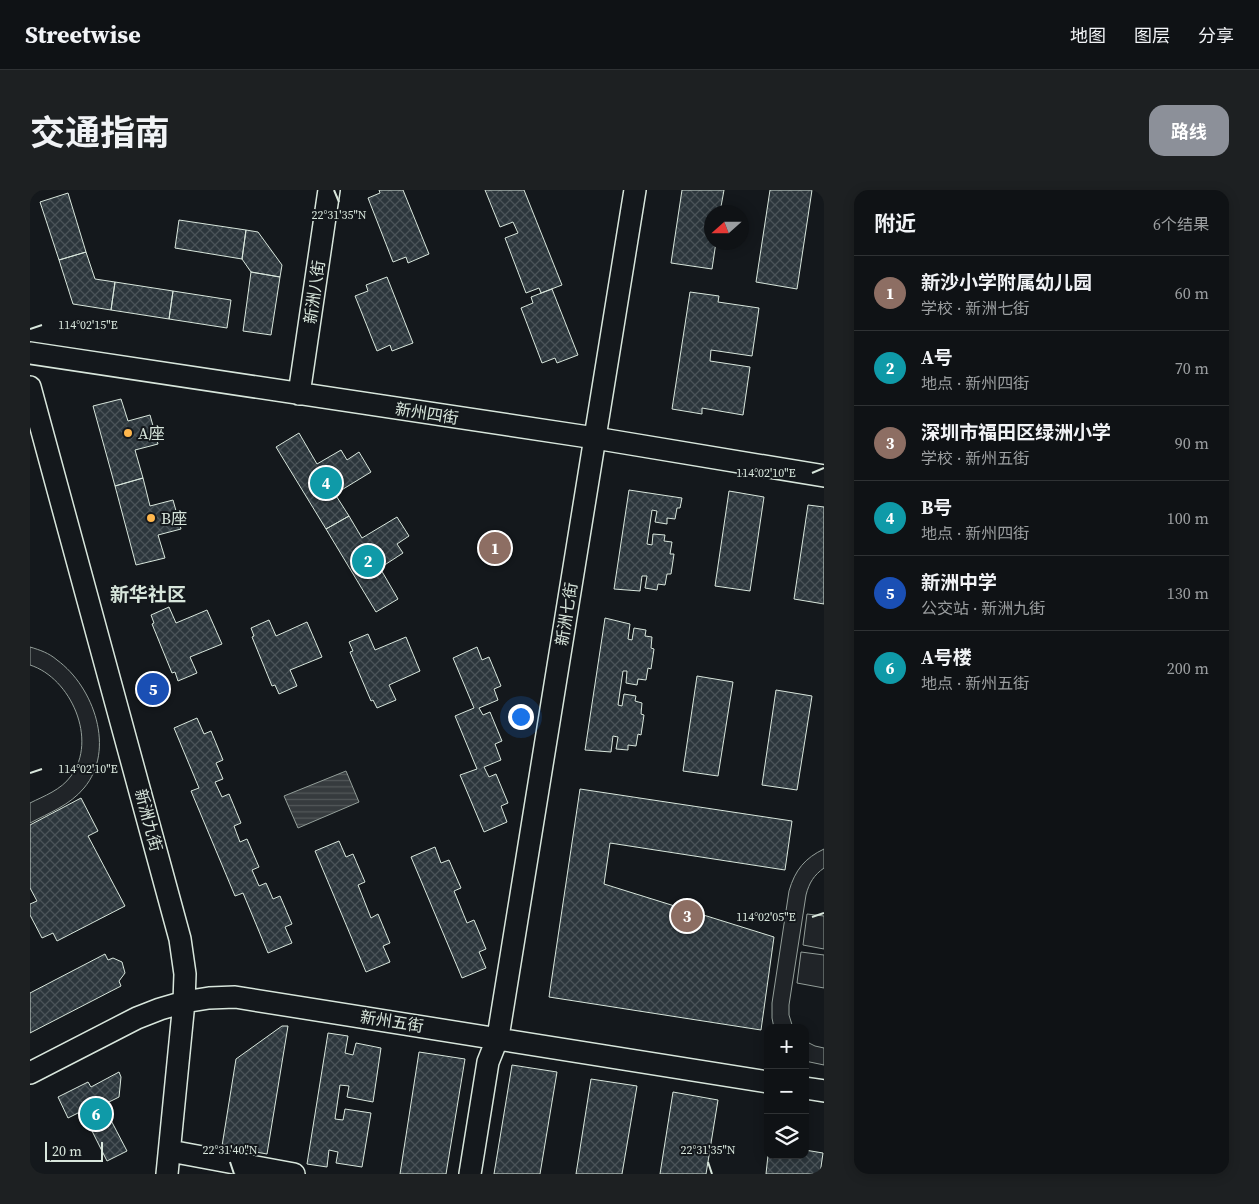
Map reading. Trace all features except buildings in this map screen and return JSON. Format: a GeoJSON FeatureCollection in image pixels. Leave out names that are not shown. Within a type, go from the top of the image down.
{"type":"FeatureCollection","features":[{"type":"Feature","properties":{"kind":"street","name":"新洲八街"},"geometry":{"type":"LineString","coordinates":[[299,394],[329,190]]}},
{"type":"Feature","properties":{"kind":"street","name":"新洲七街"},"geometry":{"type":"LineString","coordinates":[[470,1174],[488,1062],[498,1037],[635,190]]}},
{"type":"Feature","properties":{"kind":"street","name":"新州四街"},"geometry":{"type":"LineString","coordinates":[[30,353],[595,438],[824,476]]}},
{"type":"Feature","properties":{"kind":"street","name":"新洲九街"},"geometry":{"type":"LineString","coordinates":[[30,387],[180,939],[184,974],[184,1002],[167,1174]]}},
{"type":"Feature","properties":{"kind":"street","name":"新州五街"},"geometry":{"type":"LineString","coordinates":[[30,1073],[137,1018],[160,1009],[184,1002],[209,998],[235,997],[498,1037],[764,1081]]}},
{"type":"Feature","properties":{"kind":"street"},"geometry":{"type":"LineString","coordinates":[[809,1089],[824,1091]]}},
{"type":"Feature","properties":{"kind":"street"},"geometry":{"type":"LineString","coordinates":[[170,1151],[294,1174]]}},
{"type":"Feature","properties":{"kind":"shaded area"},"geometry":{"type":"Polygon","coordinates":[[[30,647],[54,658],[70,672],[81,686],[90,702],[99,738],[98,756],[94,773],[84,788],[66,804],[30,823],[30,803],[52,792],[67,781],[79,761],[82,745],[81,728],[68,696],[58,683],[45,672],[30,665],[30,647]]]}},
{"type":"Feature","properties":{"kind":"shaded area"},"geometry":{"type":"Polygon","coordinates":[[[346,771],[359,802],[298,828],[284,796],[346,771]]]}},
{"type":"Feature","properties":{"kind":"shaded area"},"geometry":{"type":"Polygon","coordinates":[[[824,849],[824,868],[812,880],[806,895],[789,1005],[792,1024],[773,1024],[772,1003],[789,891],[794,877],[811,856],[824,849]]]}},
{"type":"Feature","properties":{"kind":"shaded area"},"geometry":{"type":"Polygon","coordinates":[[[807,914],[824,916],[824,949],[803,945],[807,914]]]}},
{"type":"Feature","properties":{"kind":"shaded area"},"geometry":{"type":"Polygon","coordinates":[[[801,952],[824,955],[824,988],[797,983],[801,952]]]}},
{"type":"Feature","properties":{"kind":"shaded area"},"geometry":{"type":"Polygon","coordinates":[[[809,1043],[824,1048],[824,1065],[809,1062],[809,1043]]]}},
{"type":"Feature","properties":{"kind":"place","name":"A座"},"geometry":{"type":"Point","coordinates":[128,433]}},
{"type":"Feature","properties":{"kind":"place","name":"B号"},"geometry":{"type":"Point","coordinates":[326,483]}},
{"type":"Feature","properties":{"kind":"place","name":"B座"},"geometry":{"type":"Point","coordinates":[151,518]}},
{"type":"Feature","properties":{"kind":"place","name":"新沙小学附属幼儿园"},"geometry":{"type":"Point","coordinates":[495,548]}},
{"type":"Feature","properties":{"kind":"place","name":"A号"},"geometry":{"type":"Point","coordinates":[368,561]}},
{"type":"Feature","properties":{"kind":"place","name":"新洲中学"},"geometry":{"type":"Point","coordinates":[153,689]}},
{"type":"Feature","properties":{"kind":"place","name":"深圳市福田区绿洲小学"},"geometry":{"type":"Point","coordinates":[687,916]}},
{"type":"Feature","properties":{"kind":"place","name":"A号楼"},"geometry":{"type":"Point","coordinates":[96,1114]}},
{"type":"Feature","properties":{"kind":"district","name":"新华社区"},"geometry":{"type":"Point","coordinates":[148,594]}}]}
